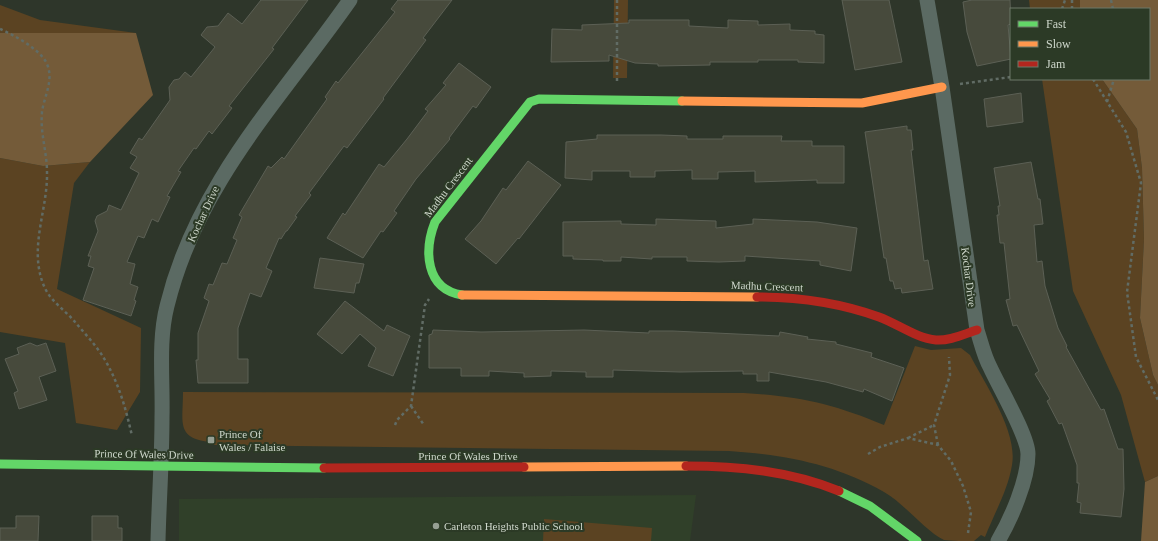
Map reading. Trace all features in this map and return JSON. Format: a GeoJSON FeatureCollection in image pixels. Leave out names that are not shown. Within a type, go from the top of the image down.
{"type":"FeatureCollection","features":[{"type":"Feature","properties":{"kind":"street","name":"Kochar Drive"},"geometry":{"type":"LineString","coordinates":[[158,541],[162,437],[163,343],[167,306],[182,258],[212,191],[248,135],[350,0]]}},
{"type":"Feature","properties":{"kind":"street","name":"Kochar Drive"},"geometry":{"type":"LineString","coordinates":[[928,0],[977,330],[989,366],[1022,434],[1028,453],[1025,474],[1019,494],[998,541]]}},
{"type":"Feature","properties":{"kind":"street","name":"Madhu Crescent"},"geometry":{"type":"LineString","coordinates":[[942,87],[862,103],[539,99],[530,102],[435,222],[428,235],[429,266],[439,283],[452,293],[467,295],[769,297],[814,300],[846,307],[882,318],[933,340],[948,339],[977,330]]}},
{"type":"Feature","properties":{"kind":"street","name":"Prince Of Wales Drive"},"geometry":{"type":"LineString","coordinates":[[0,464],[160,467],[421,468],[714,466],[756,469],[800,476],[835,487],[869,505],[903,529],[916,541]]}},
{"type":"Feature","properties":{"kind":"path"},"geometry":{"type":"LineString","coordinates":[[617,0],[617,100]]}},
{"type":"Feature","properties":{"kind":"path"},"geometry":{"type":"LineString","coordinates":[[0,29],[27,43],[46,62],[49,72],[49,85],[42,112],[42,135],[47,171],[46,198],[37,249],[39,271],[44,286],[54,301],[74,320],[105,359],[119,387],[132,436]]}},
{"type":"Feature","properties":{"kind":"path"},"geometry":{"type":"LineString","coordinates":[[942,87],[1010,77]]}},
{"type":"Feature","properties":{"kind":"path"},"geometry":{"type":"LineString","coordinates":[[1094,80],[1126,132],[1141,182],[1127,292],[1136,357],[1158,400]]}},
{"type":"Feature","properties":{"kind":"path"},"geometry":{"type":"LineString","coordinates":[[1107,102],[1114,80]]}},
{"type":"Feature","properties":{"kind":"path"},"geometry":{"type":"LineString","coordinates":[[395,425],[397,420],[411,406],[425,305],[439,283]]}},
{"type":"Feature","properties":{"kind":"path"},"geometry":{"type":"LineString","coordinates":[[948,339],[950,375],[934,425],[938,445],[950,461],[963,486],[971,512],[968,533]]}},
{"type":"Feature","properties":{"kind":"path"},"geometry":{"type":"LineString","coordinates":[[411,406],[424,425]]}},
{"type":"Feature","properties":{"kind":"path"},"geometry":{"type":"LineString","coordinates":[[868,454],[880,447],[908,438],[934,425]]}},
{"type":"Feature","properties":{"kind":"path"},"geometry":{"type":"LineString","coordinates":[[908,438],[938,445]]}},
{"type":"Feature","properties":{"kind":"shaded area"},"geometry":{"type":"Polygon","coordinates":[[[614,0],[628,0],[627,78],[613,78],[614,0]]]}},
{"type":"Feature","properties":{"kind":"shaded area"},"geometry":{"type":"Polygon","coordinates":[[[1029,0],[1080,0],[1080,8],[1030,8],[1029,0]]]}},
{"type":"Feature","properties":{"kind":"shaded area"},"geometry":{"type":"Polygon","coordinates":[[[1080,0],[1158,0],[1158,385],[1153,375],[1140,318],[1144,239],[1142,168],[1137,129],[1103,80],[1150,80],[1150,8],[1080,8],[1080,0]]]}},
{"type":"Feature","properties":{"kind":"shaded area"},"geometry":{"type":"Polygon","coordinates":[[[0,5],[40,20],[136,33],[0,33],[0,5]]]}},
{"type":"Feature","properties":{"kind":"shaded area"},"geometry":{"type":"Polygon","coordinates":[[[0,33],[136,33],[153,95],[90,162],[43,166],[0,158],[0,33]]]}},
{"type":"Feature","properties":{"kind":"shaded area"},"geometry":{"type":"Polygon","coordinates":[[[1042,80],[1103,80],[1137,129],[1142,168],[1144,239],[1140,318],[1153,375],[1158,385],[1158,476],[1145,482],[1121,395],[1073,291],[1042,80]]]}},
{"type":"Feature","properties":{"kind":"shaded area"},"geometry":{"type":"Polygon","coordinates":[[[0,158],[43,166],[90,162],[74,183],[57,289],[141,328],[140,392],[117,430],[76,423],[65,343],[0,332],[0,158]]]}},
{"type":"Feature","properties":{"kind":"shaded area"},"geometry":{"type":"Polygon","coordinates":[[[915,346],[931,350],[961,348],[970,355],[999,408],[1010,438],[1013,452],[1012,465],[1007,484],[985,537],[981,535],[974,541],[944,540],[929,530],[892,497],[884,492],[847,474],[809,462],[790,458],[729,451],[214,445],[214,442],[201,441],[193,438],[187,433],[184,428],[182,413],[183,392],[744,393],[782,396],[816,402],[832,406],[884,425],[915,346]]]}},
{"type":"Feature","properties":{"kind":"shaded area"},"geometry":{"type":"Polygon","coordinates":[[[1158,476],[1158,541],[1141,541],[1145,482],[1158,476]]]}},
{"type":"Feature","properties":{"kind":"shaded area","name":"Carleton Heights Public School"},"geometry":{"type":"Polygon","coordinates":[[[696,495],[690,541],[179,541],[179,499],[696,495]]]}},
{"type":"Feature","properties":{"kind":"shaded area"},"geometry":{"type":"Polygon","coordinates":[[[544,519],[652,528],[651,541],[543,541],[544,519]]]}},
{"type":"Feature","properties":{"kind":"building"},"geometry":{"type":"Polygon","coordinates":[[[261,0],[308,0],[272,48],[274,49],[229,106],[232,108],[212,134],[209,131],[196,149],[194,148],[178,171],[181,172],[167,196],[170,197],[158,222],[152,219],[144,238],[138,236],[127,262],[135,264],[130,284],[138,287],[134,300],[136,301],[131,316],[83,300],[94,268],[88,266],[91,256],[88,256],[98,231],[95,221],[97,216],[107,211],[109,205],[121,210],[139,173],[130,168],[137,157],[130,153],[139,138],[142,140],[170,100],[169,87],[174,80],[179,79],[185,72],[191,77],[215,47],[201,35],[207,27],[218,26],[228,13],[242,24],[261,0]]]}},
{"type":"Feature","properties":{"kind":"building"},"geometry":{"type":"Polygon","coordinates":[[[398,0],[452,0],[423,38],[426,40],[383,98],[384,99],[347,148],[344,146],[309,193],[311,195],[295,216],[297,217],[281,239],[279,238],[266,268],[272,271],[261,297],[250,293],[238,328],[238,359],[248,359],[248,383],[198,383],[196,360],[198,360],[198,333],[209,301],[204,298],[209,284],[213,285],[222,263],[227,264],[237,240],[233,238],[242,217],[239,215],[268,166],[271,168],[282,157],[284,159],[327,99],[325,97],[336,81],[338,83],[395,12],[391,9],[398,0]]]}},
{"type":"Feature","properties":{"kind":"building"},"geometry":{"type":"Polygon","coordinates":[[[842,0],[889,0],[902,62],[855,70],[842,0]]]}},
{"type":"Feature","properties":{"kind":"building"},"geometry":{"type":"Polygon","coordinates":[[[972,0],[1010,0],[1010,24],[1008,25],[1010,59],[977,66],[967,32],[963,2],[972,0]]]}},
{"type":"Feature","properties":{"kind":"building"},"geometry":{"type":"Polygon","coordinates":[[[629,20],[689,20],[689,26],[728,28],[728,20],[758,21],[758,25],[790,24],[790,30],[815,31],[815,34],[824,35],[824,63],[798,62],[798,60],[758,60],[758,62],[710,62],[710,65],[658,66],[658,64],[635,63],[609,55],[609,61],[551,62],[552,29],[582,30],[582,25],[629,23],[629,20]]]}},
{"type":"Feature","properties":{"kind":"building"},"geometry":{"type":"Polygon","coordinates":[[[459,63],[491,87],[476,108],[473,106],[449,138],[450,139],[416,179],[394,211],[397,213],[383,232],[381,231],[363,258],[327,238],[343,213],[345,215],[379,164],[384,167],[407,139],[428,111],[425,109],[446,85],[443,83],[459,63]]]}},
{"type":"Feature","properties":{"kind":"building"},"geometry":{"type":"Polygon","coordinates":[[[1021,93],[1023,122],[987,127],[984,99],[1021,93]]]}},
{"type":"Feature","properties":{"kind":"building"},"geometry":{"type":"Polygon","coordinates":[[[907,126],[907,130],[911,130],[913,150],[911,150],[924,261],[928,260],[933,289],[902,293],[901,288],[895,289],[893,281],[890,281],[886,258],[884,258],[865,132],[907,126]]]}},
{"type":"Feature","properties":{"kind":"building"},"geometry":{"type":"Polygon","coordinates":[[[597,135],[687,136],[687,139],[723,139],[723,136],[782,136],[781,141],[812,141],[812,146],[844,146],[844,183],[817,183],[817,180],[755,182],[755,171],[718,172],[718,179],[692,179],[692,170],[655,171],[655,177],[630,177],[630,171],[592,171],[592,180],[565,178],[566,142],[597,139],[597,135]]]}},
{"type":"Feature","properties":{"kind":"building"},"geometry":{"type":"Polygon","coordinates":[[[528,161],[561,185],[519,239],[518,238],[496,264],[465,239],[481,221],[503,188],[506,190],[528,161]]]}},
{"type":"Feature","properties":{"kind":"building"},"geometry":{"type":"Polygon","coordinates":[[[1031,162],[1038,199],[1040,199],[1043,224],[1034,225],[1037,262],[1042,261],[1045,286],[1058,328],[1067,346],[1066,347],[1101,410],[1104,409],[1118,449],[1123,449],[1124,489],[1121,517],[1080,513],[1081,503],[1077,502],[1079,483],[1077,483],[1077,465],[1062,423],[1059,424],[1047,401],[1050,399],[1035,374],[1039,371],[1017,325],[1013,326],[1006,300],[1010,299],[1004,243],[1000,243],[997,215],[999,215],[998,206],[1000,206],[994,168],[1031,162]]]}},
{"type":"Feature","properties":{"kind":"building"},"geometry":{"type":"Polygon","coordinates":[[[656,219],[716,221],[716,228],[753,224],[753,219],[817,222],[857,228],[851,271],[820,265],[820,261],[745,256],[745,261],[719,262],[687,261],[687,257],[652,257],[652,259],[621,257],[621,261],[603,261],[573,259],[573,256],[563,256],[563,222],[621,221],[621,224],[656,225],[656,219]]]}},
{"type":"Feature","properties":{"kind":"building"},"geometry":{"type":"Polygon","coordinates":[[[320,258],[364,264],[359,283],[356,283],[354,293],[314,288],[320,258]]]}},
{"type":"Feature","properties":{"kind":"building"},"geometry":{"type":"Polygon","coordinates":[[[345,301],[384,331],[387,325],[410,336],[393,376],[368,366],[376,348],[360,334],[342,354],[317,334],[345,301]]]}},
{"type":"Feature","properties":{"kind":"building"},"geometry":{"type":"Polygon","coordinates":[[[433,330],[481,332],[584,330],[649,333],[649,331],[673,331],[779,336],[780,332],[808,337],[807,339],[836,342],[836,344],[872,353],[871,357],[904,368],[892,401],[864,389],[863,392],[826,382],[769,372],[769,381],[757,381],[757,374],[743,374],[743,371],[680,372],[613,370],[613,377],[586,377],[586,372],[551,371],[551,376],[524,377],[524,373],[489,371],[489,376],[461,376],[461,368],[429,368],[429,335],[432,334],[433,330]]]}},
{"type":"Feature","properties":{"kind":"building"},"geometry":{"type":"Polygon","coordinates":[[[30,343],[37,346],[46,343],[56,371],[39,377],[47,400],[19,409],[14,393],[18,391],[5,359],[19,354],[17,348],[30,343]]]}},
{"type":"Feature","properties":{"kind":"building"},"geometry":{"type":"Polygon","coordinates":[[[16,516],[39,516],[38,541],[0,541],[0,528],[16,528],[16,516]]]}},
{"type":"Feature","properties":{"kind":"building"},"geometry":{"type":"Polygon","coordinates":[[[92,516],[118,516],[118,528],[122,528],[122,541],[92,541],[92,516]]]}},
{"type":"Feature","properties":{"kind":"traffic: fast"},"geometry":{"type":"LineString","coordinates":[[462,295],[450,291],[441,285],[434,277],[430,267],[429,256],[431,233],[435,222],[530,102],[539,99],[682,101]]}},
{"type":"Feature","properties":{"kind":"traffic: fast"},"geometry":{"type":"LineString","coordinates":[[0,464],[324,468]]}},
{"type":"Feature","properties":{"kind":"traffic: fast"},"geometry":{"type":"LineString","coordinates":[[839,491],[870,506],[917,541]]}},
{"type":"Feature","properties":{"kind":"traffic: slow"},"geometry":{"type":"LineString","coordinates":[[682,101],[862,103],[942,87]]}},
{"type":"Feature","properties":{"kind":"traffic: slow"},"geometry":{"type":"LineString","coordinates":[[462,295],[757,297]]}},
{"type":"Feature","properties":{"kind":"traffic: slow"},"geometry":{"type":"LineString","coordinates":[[524,467],[686,466]]}},
{"type":"Feature","properties":{"kind":"traffic: jam"},"geometry":{"type":"LineString","coordinates":[[757,297],[788,298],[849,308],[879,317],[914,334],[929,339],[941,340],[952,338],[977,330]]}},
{"type":"Feature","properties":{"kind":"traffic: jam"},"geometry":{"type":"LineString","coordinates":[[686,466],[725,467],[783,474],[839,491]]}},
{"type":"Feature","properties":{"kind":"traffic: jam"},"geometry":{"type":"LineString","coordinates":[[324,468],[524,467]]}},
{"type":"Feature","properties":{"kind":"place","name":"Prince Of Wales / Falaise"},"geometry":{"type":"Point","coordinates":[211,440]}},
{"type":"Feature","properties":{"kind":"place","name":"Carleton Heights Public School"},"geometry":{"type":"Point","coordinates":[436,526]}}]}
